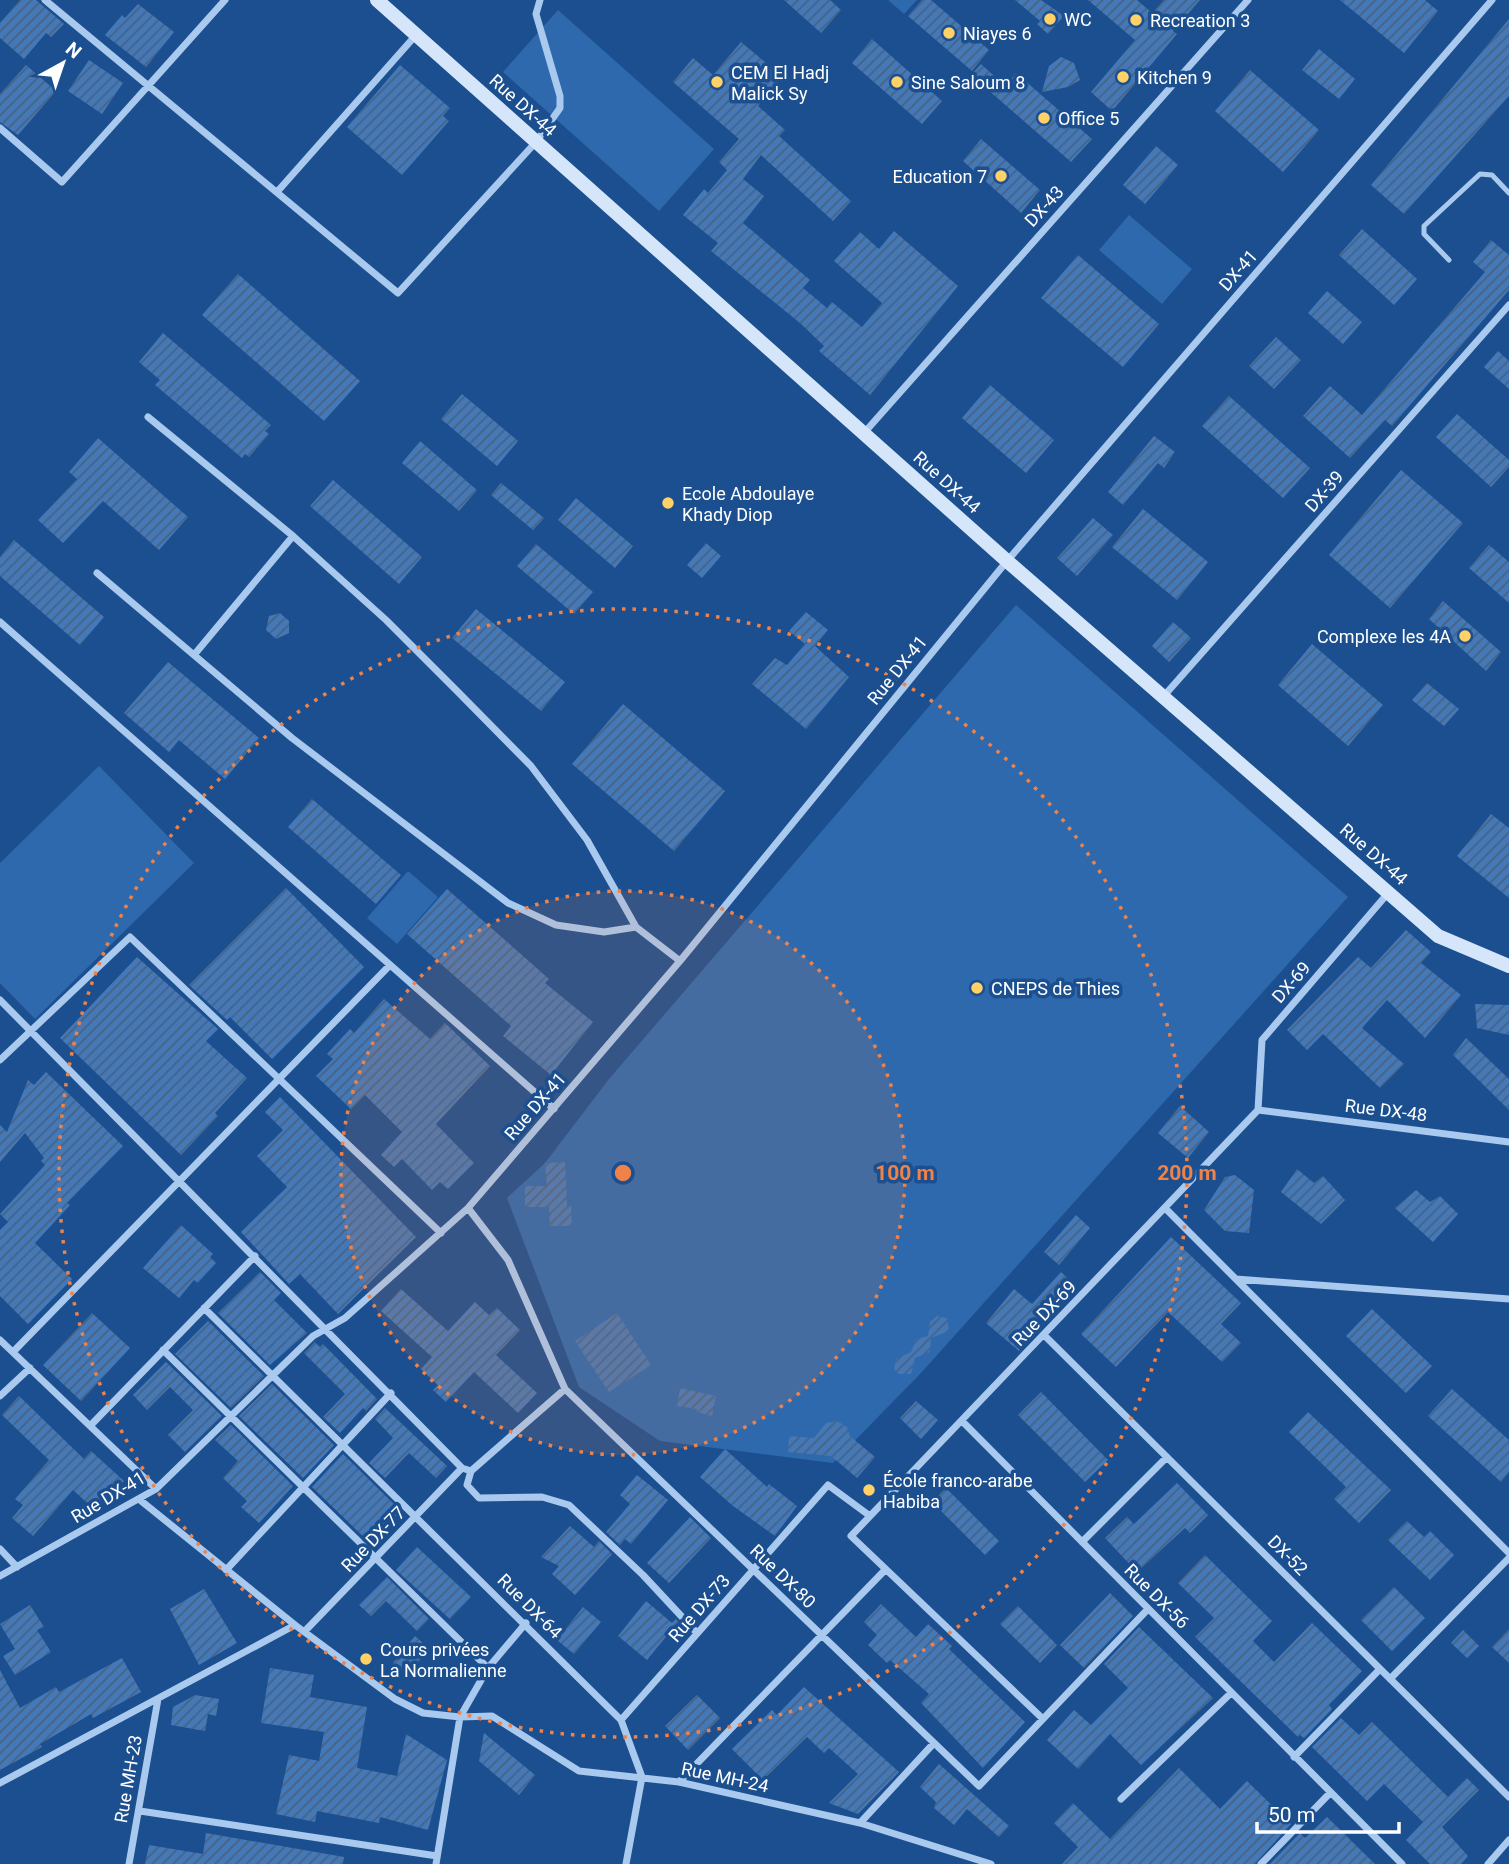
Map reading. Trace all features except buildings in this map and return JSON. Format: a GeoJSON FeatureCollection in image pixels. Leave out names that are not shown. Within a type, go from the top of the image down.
{"type":"FeatureCollection","features":[{"type":"Feature","properties":{"kind":"street"},"geometry":{"type":"LineString","coordinates":[[45,0],[398,293],[536,142],[559,108],[560,96],[536,14],[540,0]]}},
{"type":"Feature","properties":{"kind":"street"},"geometry":{"type":"LineString","coordinates":[[0,128],[61,182],[225,0]]}},
{"type":"Feature","properties":{"kind":"street","name":"Rue DX-44"},"geometry":{"type":"LineString","coordinates":[[377,0],[1007,561],[1437,936],[1509,967]]}},
{"type":"Feature","properties":{"kind":"street","name":"DX-43"},"geometry":{"type":"LineString","coordinates":[[864,433],[1248,0]]}},
{"type":"Feature","properties":{"kind":"street","name":"DX-41"},"geometry":{"type":"LineString","coordinates":[[1007,561],[1492,0]]}},
{"type":"Feature","properties":{"kind":"street"},"geometry":{"type":"LineString","coordinates":[[276,192],[416,35]]}},
{"type":"Feature","properties":{"kind":"street","name":"DX-39"},"geometry":{"type":"LineString","coordinates":[[1163,697],[1509,305]]}},
{"type":"Feature","properties":{"kind":"street"},"geometry":{"type":"LineString","coordinates":[[148,417],[293,536],[386,620],[530,766],[587,840],[636,927],[680,961]]}},
{"type":"Feature","properties":{"kind":"street"},"geometry":{"type":"LineString","coordinates":[[194,655],[293,536]]}},
{"type":"Feature","properties":{"kind":"street","name":"Rue DX-41"},"geometry":{"type":"LineString","coordinates":[[0,1576],[156,1489],[313,1336],[345,1318],[468,1208],[680,961],[1007,561]]}},
{"type":"Feature","properties":{"kind":"street"},"geometry":{"type":"LineString","coordinates":[[97,573],[292,738],[508,903],[556,925],[604,932],[636,927]]}},
{"type":"Feature","properties":{"kind":"street"},"geometry":{"type":"LineString","coordinates":[[0,622],[554,1108]]}},
{"type":"Feature","properties":{"kind":"street","name":"DX-69"},"geometry":{"type":"LineString","coordinates":[[1258,1110],[1262,1040],[1389,892]]}},
{"type":"Feature","properties":{"kind":"street"},"geometry":{"type":"LineString","coordinates":[[0,1060],[29,1029],[130,937],[441,1233]]}},
{"type":"Feature","properties":{"kind":"street"},"geometry":{"type":"LineString","coordinates":[[13,1352],[178,1179],[390,965]]}},
{"type":"Feature","properties":{"kind":"street"},"geometry":{"type":"LineString","coordinates":[[0,1000],[467,1470],[467,1485],[479,1498],[542,1497],[569,1505],[643,1575],[697,1633]]}},
{"type":"Feature","properties":{"kind":"street","name":"Rue DX-48"},"geometry":{"type":"LineString","coordinates":[[1258,1110],[1508,1140]]}},
{"type":"Feature","properties":{"kind":"street","name":"Rue DX-69"},"geometry":{"type":"LineString","coordinates":[[884,1571],[851,1536],[1045,1336],[1258,1110]]}},
{"type":"Feature","properties":{"kind":"street"},"geometry":{"type":"LineString","coordinates":[[468,1208],[508,1260],[565,1389]]}},
{"type":"Feature","properties":{"kind":"street"},"geometry":{"type":"LineString","coordinates":[[1165,1208],[1509,1555],[1390,1679]]}},
{"type":"Feature","properties":{"kind":"street"},"geometry":{"type":"LineString","coordinates":[[90,1426],[255,1256]]}},
{"type":"Feature","properties":{"kind":"street"},"geometry":{"type":"LineString","coordinates":[[1236,1279],[1509,1298]]}},
{"type":"Feature","properties":{"kind":"street","name":"Rue DX-64"},"geometry":{"type":"LineString","coordinates":[[204,1308],[526,1623],[621,1720]]}},
{"type":"Feature","properties":{"kind":"street","name":"DX-52"},"geometry":{"type":"LineString","coordinates":[[1045,1336],[1509,1797]]}},
{"type":"Feature","properties":{"kind":"street"},"geometry":{"type":"LineString","coordinates":[[0,1340],[156,1489]]}},
{"type":"Feature","properties":{"kind":"street"},"geometry":{"type":"LineString","coordinates":[[163,1350],[488,1668]]}},
{"type":"Feature","properties":{"kind":"street"},"geometry":{"type":"LineString","coordinates":[[0,1396],[30,1368]]}},
{"type":"Feature","properties":{"kind":"street","name":"Rue DX-77"},"geometry":{"type":"LineString","coordinates":[[305,1631],[417,1516],[467,1470],[565,1389]]}},
{"type":"Feature","properties":{"kind":"street","name":"Rue DX-80"},"geometry":{"type":"LineString","coordinates":[[565,1389],[979,1786],[1043,1719]]}},
{"type":"Feature","properties":{"kind":"street"},"geometry":{"type":"LineString","coordinates":[[226,1570],[391,1393]]}},
{"type":"Feature","properties":{"kind":"street","name":"Rue DX-56"},"geometry":{"type":"LineString","coordinates":[[961,1421],[1402,1864]]}},
{"type":"Feature","properties":{"kind":"street"},"geometry":{"type":"LineString","coordinates":[[1082,1542],[1167,1457]]}},
{"type":"Feature","properties":{"kind":"street","name":"Rue DX-73"},"geometry":{"type":"LineString","coordinates":[[621,1720],[828,1485],[870,1516]]}},
{"type":"Feature","properties":{"kind":"street","name":"Rue MH-24"},"geometry":{"type":"LineString","coordinates":[[140,1500],[295,1625],[405,1705],[423,1713],[460,1717],[492,1716],[579,1771],[679,1782],[860,1823],[991,1864]]}},
{"type":"Feature","properties":{"kind":"street"},"geometry":{"type":"LineString","coordinates":[[0,1549],[17,1567]]}},
{"type":"Feature","properties":{"kind":"street"},"geometry":{"type":"LineString","coordinates":[[679,1782],[884,1571],[1043,1719],[1148,1609]]}},
{"type":"Feature","properties":{"kind":"street"},"geometry":{"type":"LineString","coordinates":[[140,1811],[437,1860],[460,1717],[488,1668],[526,1623]]}},
{"type":"Feature","properties":{"kind":"street"},"geometry":{"type":"LineString","coordinates":[[0,1783],[295,1625]]}},
{"type":"Feature","properties":{"kind":"street"},"geometry":{"type":"LineString","coordinates":[[1294,1757],[1381,1669]]}},
{"type":"Feature","properties":{"kind":"street"},"geometry":{"type":"LineString","coordinates":[[1121,1799],[1231,1693]]}},
{"type":"Feature","properties":{"kind":"street","name":"Rue MH-23"},"geometry":{"type":"LineString","coordinates":[[129,1864],[158,1699]]}},
{"type":"Feature","properties":{"kind":"street"},"geometry":{"type":"LineString","coordinates":[[621,1720],[642,1777],[626,1864]]}},
{"type":"Feature","properties":{"kind":"street"},"geometry":{"type":"LineString","coordinates":[[860,1823],[933,1743]]}},
{"type":"Feature","properties":{"kind":"street"},"geometry":{"type":"LineString","coordinates":[[1261,1864],[1330,1793]]}},
{"type":"Feature","properties":{"kind":"street"},"geometry":{"type":"LineString","coordinates":[[1488,1864],[1509,1840]]}},
{"type":"Feature","properties":{"kind":"lane"},"geometry":{"type":"LineString","coordinates":[[1449,260],[1424,234],[1424,226],[1480,174],[1492,175],[1509,193]]}},
{"type":"Feature","properties":{"kind":"shaded area"},"geometry":{"type":"Polygon","coordinates":[[[888,0],[917,0],[904,14],[888,0]]]}},
{"type":"Feature","properties":{"kind":"shaded area"},"geometry":{"type":"Polygon","coordinates":[[[558,10],[714,149],[659,211],[503,72],[558,10]]]}},
{"type":"Feature","properties":{"kind":"shaded area"},"geometry":{"type":"Polygon","coordinates":[[[1129,215],[1192,269],[1162,304],[1099,250],[1129,215]]]}},
{"type":"Feature","properties":{"kind":"shaded area","name":"CNEPS de Thies"},"geometry":{"type":"Polygon","coordinates":[[[1016,605],[1348,897],[921,1373],[833,1463],[660,1441],[579,1387],[507,1198],[545,1163],[609,1079],[1016,605]]]}},
{"type":"Feature","properties":{"kind":"shaded area"},"geometry":{"type":"Polygon","coordinates":[[[99,766],[194,863],[35,1019],[0,983],[0,863],[99,766]]]}},
{"type":"Feature","properties":{"kind":"shaded area"},"geometry":{"type":"Polygon","coordinates":[[[408,871],[438,897],[397,944],[367,918],[408,871]]]}},
{"type":"Feature","properties":{"kind":"place","name":"WC"},"geometry":{"type":"Point","coordinates":[1050,19]}},
{"type":"Feature","properties":{"kind":"place","name":"Recreation 3"},"geometry":{"type":"Point","coordinates":[1136,20]}},
{"type":"Feature","properties":{"kind":"place","name":"Niayes 6"},"geometry":{"type":"Point","coordinates":[949,33]}},
{"type":"Feature","properties":{"kind":"place","name":"Kitchen 9"},"geometry":{"type":"Point","coordinates":[1123,77]}},
{"type":"Feature","properties":{"kind":"place","name":"CEM El Hadj Malick Sy"},"geometry":{"type":"Point","coordinates":[717,82]}},
{"type":"Feature","properties":{"kind":"place","name":"Sine Saloum 8"},"geometry":{"type":"Point","coordinates":[897,82]}},
{"type":"Feature","properties":{"kind":"place","name":"Office 5"},"geometry":{"type":"Point","coordinates":[1044,118]}},
{"type":"Feature","properties":{"kind":"place","name":"Education 7"},"geometry":{"type":"Point","coordinates":[1001,176]}},
{"type":"Feature","properties":{"kind":"place","name":"Ecole Abdoulaye Khady Diop"},"geometry":{"type":"Point","coordinates":[668,503]}},
{"type":"Feature","properties":{"kind":"place","name":"Complexe les 4A"},"geometry":{"type":"Point","coordinates":[1465,636]}},
{"type":"Feature","properties":{"kind":"place","name":"CNEPS de Thies"},"geometry":{"type":"Point","coordinates":[977,988]}},
{"type":"Feature","properties":{"kind":"place","name":"École franco-arabe Habiba"},"geometry":{"type":"Point","coordinates":[869,1490]}},
{"type":"Feature","properties":{"kind":"place","name":"Cours privées La Normalienne"},"geometry":{"type":"Point","coordinates":[366,1659]}}]}
